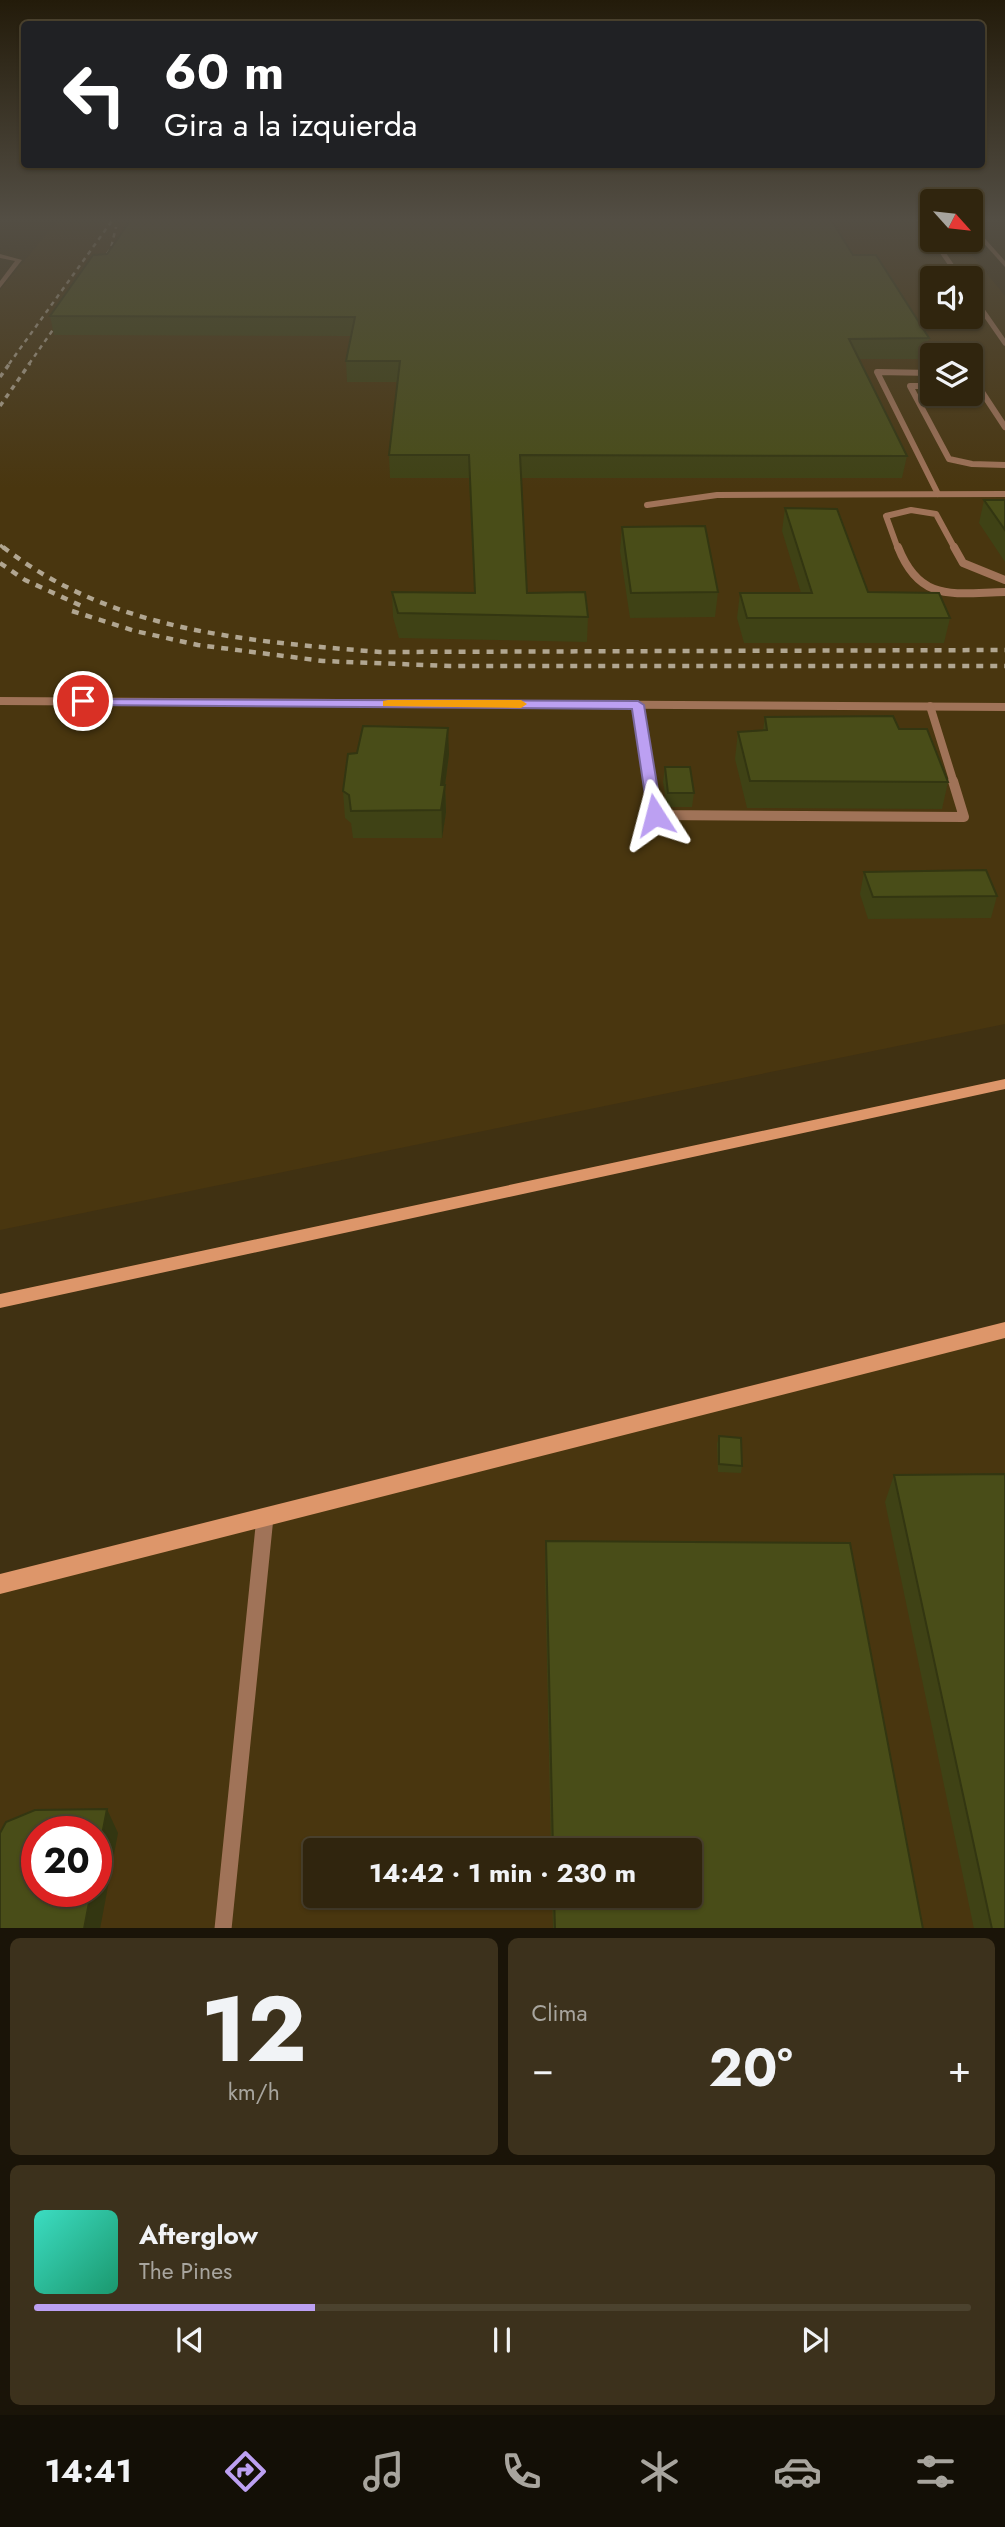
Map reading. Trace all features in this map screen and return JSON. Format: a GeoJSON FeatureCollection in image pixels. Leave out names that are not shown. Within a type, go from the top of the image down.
{"type":"FeatureCollection","features":[{"type":"Feature","properties":{"kind":"street"},"geometry":{"type":"LineString","coordinates":[[0,1301],[1005,1084]]}},
{"type":"Feature","properties":{"kind":"street"},"geometry":{"type":"LineString","coordinates":[[0,1584],[1005,1330]]}},
{"type":"Feature","properties":{"kind":"lane"},"geometry":{"type":"LineString","coordinates":[[983,311],[1005,343]]}},
{"type":"Feature","properties":{"kind":"lane"},"geometry":{"type":"LineString","coordinates":[[920,373],[877,373],[939,494]]}},
{"type":"Feature","properties":{"kind":"lane"},"geometry":{"type":"LineString","coordinates":[[920,386],[910,386],[920,405]]}},
{"type":"Feature","properties":{"kind":"lane"},"geometry":{"type":"LineString","coordinates":[[983,398],[1005,426]]}},
{"type":"Feature","properties":{"kind":"lane"},"geometry":{"type":"LineString","coordinates":[[921,406],[949,459],[971,464],[1005,465]]}},
{"type":"Feature","properties":{"kind":"lane"},"geometry":{"type":"LineString","coordinates":[[647,505],[706,496],[1005,494]]}},
{"type":"Feature","properties":{"kind":"lane"},"geometry":{"type":"LineString","coordinates":[[1005,580],[963,563],[936,514],[923,510],[886,516],[913,578],[949,592],[1005,592]]}},
{"type":"Feature","properties":{"kind":"lane"},"geometry":{"type":"LineString","coordinates":[[0,701],[1005,707]]}},
{"type":"Feature","properties":{"kind":"lane"},"geometry":{"type":"LineString","coordinates":[[638,705],[655,815],[964,817],[930,706]]}},
{"type":"Feature","properties":{"kind":"lane"},"geometry":{"type":"LineString","coordinates":[[223,1928],[265,1517]]}},
{"type":"Feature","properties":{"kind":"shaded area"},"geometry":{"type":"Polygon","coordinates":[[[0,308],[920,308],[920,329],[983,329],[983,308],[1005,308],[1005,1024],[0,1230],[0,308]]]}},
{"type":"Feature","properties":{"kind":"shaded area"},"geometry":{"type":"Polygon","coordinates":[[[1005,1330],[1005,1928],[0,1928],[0,1584],[1005,1330]]]}},
{"type":"Feature","properties":{"kind":"building"},"geometry":{"type":"Polygon","coordinates":[[[56,308],[910,308],[920,324],[920,329],[923,329],[929,338],[849,339],[907,456],[520,455],[527,593],[585,592],[588,617],[398,613],[392,592],[475,593],[469,455],[389,455],[400,361],[346,361],[355,317],[50,316],[56,308]]]}},
{"type":"Feature","properties":{"kind":"building"},"geometry":{"type":"Polygon","coordinates":[[[984,500],[1005,500],[1005,530],[984,500]]]}},
{"type":"Feature","properties":{"kind":"building"},"geometry":{"type":"Polygon","coordinates":[[[785,508],[837,509],[868,592],[939,593],[950,618],[747,618],[740,593],[812,593],[785,508]]]}},
{"type":"Feature","properties":{"kind":"building"},"geometry":{"type":"Polygon","coordinates":[[[705,526],[718,592],[631,593],[622,527],[705,526]]]}},
{"type":"Feature","properties":{"kind":"building"},"geometry":{"type":"Polygon","coordinates":[[[893,716],[899,729],[927,729],[948,782],[750,781],[738,732],[767,730],[765,717],[893,716]]]}},
{"type":"Feature","properties":{"kind":"building"},"geometry":{"type":"Polygon","coordinates":[[[363,726],[448,728],[441,785],[445,785],[441,810],[351,811],[349,795],[343,791],[348,754],[357,753],[363,726]]]}},
{"type":"Feature","properties":{"kind":"building"},"geometry":{"type":"Polygon","coordinates":[[[665,767],[690,767],[694,793],[668,793],[665,767]]]}},
{"type":"Feature","properties":{"kind":"building"},"geometry":{"type":"Polygon","coordinates":[[[986,870],[997,896],[873,897],[864,872],[986,870]]]}},
{"type":"Feature","properties":{"kind":"building"},"geometry":{"type":"Polygon","coordinates":[[[719,1436],[741,1438],[742,1466],[719,1464],[719,1436]]]}},
{"type":"Feature","properties":{"kind":"building"},"geometry":{"type":"Polygon","coordinates":[[[1005,1474],[1005,1928],[992,1928],[894,1475],[1005,1474]]]}},
{"type":"Feature","properties":{"kind":"building"},"geometry":{"type":"Polygon","coordinates":[[[546,1541],[850,1543],[923,1928],[555,1928],[554,1908],[702,1908],[702,1838],[553,1838],[546,1541]]]}},
{"type":"Feature","properties":{"kind":"building"},"geometry":{"type":"Polygon","coordinates":[[[107,1809],[106,1816],[21,1816],[21,1907],[88,1907],[84,1928],[0,1928],[0,1833],[6,1822],[35,1810],[107,1809]]]}},
{"type":"Feature","properties":{"kind":"railway"},"geometry":{"type":"LineString","coordinates":[[9,364],[49,308]]}},
{"type":"Feature","properties":{"kind":"railway"},"geometry":{"type":"LineString","coordinates":[[29,364],[64,314]]}},
{"type":"Feature","properties":{"kind":"railway"},"geometry":{"type":"LineString","coordinates":[[0,377],[10,363]]}},
{"type":"Feature","properties":{"kind":"railway"},"geometry":{"type":"LineString","coordinates":[[0,406],[30,363]]}},
{"type":"Feature","properties":{"kind":"railway"},"geometry":{"type":"LineString","coordinates":[[0,545],[5,549]]}},
{"type":"Feature","properties":{"kind":"railway"},"geometry":{"type":"LineString","coordinates":[[3,547],[45,575],[89,598],[135,615],[182,627],[280,643],[380,652],[1005,650]]}},
{"type":"Feature","properties":{"kind":"railway"},"geometry":{"type":"LineString","coordinates":[[0,563],[25,580],[86,608]]}},
{"type":"Feature","properties":{"kind":"railway"},"geometry":{"type":"LineString","coordinates":[[72,611],[135,631],[198,645],[323,661],[450,666],[1005,666]]}},
{"type":"Feature","properties":{"kind":"slow traffic"},"geometry":{"type":"LineString","coordinates":[[388,703],[521,704]]}},
{"type":"Feature","properties":{"kind":"route"},"geometry":{"type":"LineString","coordinates":[[83,701],[638,705],[655,815]]}}]}
